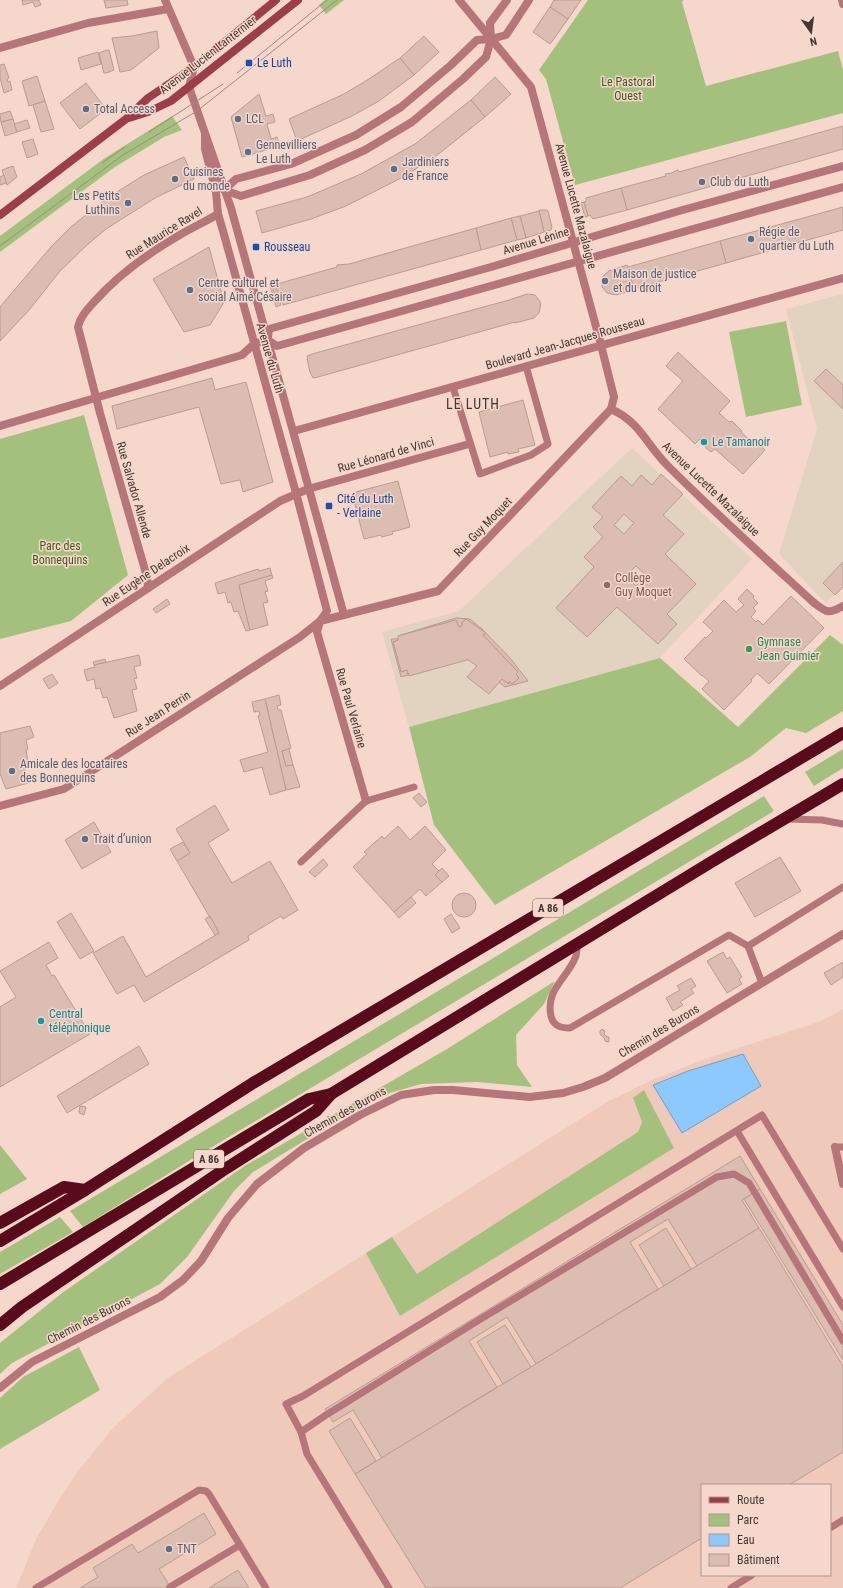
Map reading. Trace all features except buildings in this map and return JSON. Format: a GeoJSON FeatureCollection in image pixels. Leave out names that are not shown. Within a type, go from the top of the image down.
{"type":"FeatureCollection","features":[{"type":"Feature","properties":{"kind":"highway","name":"A 86"},"geometry":{"type":"LineString","coordinates":[[0,1241],[85,1190],[253,1083],[843,733]]}},
{"type":"Feature","properties":{"kind":"highway","name":"A 86"},"geometry":{"type":"LineString","coordinates":[[0,1284],[309,1099],[331,1094],[843,784]]}},
{"type":"Feature","properties":{"kind":"highway"},"geometry":{"type":"LineString","coordinates":[[0,1325],[22,1307],[222,1171],[316,1112],[331,1094]]}},
{"type":"Feature","properties":{"kind":"highway"},"geometry":{"type":"LineString","coordinates":[[0,1223],[64,1187],[85,1190]]}},
{"type":"Feature","properties":{"kind":"main road","name":"Avenue Lucien Lanternier"},"geometry":{"type":"LineString","coordinates":[[0,214],[126,119],[148,98],[194,67],[276,0]]}},
{"type":"Feature","properties":{"kind":"main road","name":"Avenue Lucien Lanternier"},"geometry":{"type":"LineString","coordinates":[[126,119],[148,112],[171,101],[298,0]]}},
{"type":"Feature","properties":{"kind":"street"},"geometry":{"type":"LineString","coordinates":[[165,0],[194,67],[189,87]]}},
{"type":"Feature","properties":{"kind":"street","name":"Avenue Lucette Mazalaigue"},"geometry":{"type":"LineString","coordinates":[[459,0],[531,87],[614,397],[611,409],[623,414],[632,422],[654,451],[721,518],[826,612],[832,612],[843,606]]}},
{"type":"Feature","properties":{"kind":"street"},"geometry":{"type":"LineString","coordinates":[[220,192],[241,196],[310,175],[365,150],[412,122],[463,79],[486,57],[491,39],[490,23],[507,0]]}},
{"type":"Feature","properties":{"kind":"street"},"geometry":{"type":"LineString","coordinates":[[220,192],[236,179],[291,164],[356,134],[401,107],[451,65],[477,40],[491,39],[506,35],[530,0]]}},
{"type":"Feature","properties":{"kind":"street"},"geometry":{"type":"LineString","coordinates":[[842,0],[843,4]]}},
{"type":"Feature","properties":{"kind":"street"},"geometry":{"type":"LineString","coordinates":[[0,48],[88,23],[168,9]]}},
{"type":"Feature","properties":{"kind":"street","name":"Avenue du Luth"},"geometry":{"type":"LineString","coordinates":[[189,87],[205,135],[205,149],[220,192],[231,208],[294,431],[308,489]]}},
{"type":"Feature","properties":{"kind":"street","name":"Avenue Lénine"},"geometry":{"type":"LineString","coordinates":[[268,340],[269,329],[843,166]]}},
{"type":"Feature","properties":{"kind":"street"},"geometry":{"type":"LineString","coordinates":[[0,426],[242,355],[254,344],[268,340],[277,346],[843,187]]}},
{"type":"Feature","properties":{"kind":"street","name":"Avenue du Luth"},"geometry":{"type":"LineString","coordinates":[[220,192],[218,214],[296,493]]}},
{"type":"Feature","properties":{"kind":"street","name":"Rue Maurice Ravel"},"geometry":{"type":"LineString","coordinates":[[78,327],[79,320],[97,299],[130,268],[180,235],[205,223],[218,214]]}},
{"type":"Feature","properties":{"kind":"street","name":"Boulevard Jean-Jacques Rousseau"},"geometry":{"type":"LineString","coordinates":[[294,431],[843,278]]}},
{"type":"Feature","properties":{"kind":"street","name":"Rue Salvador Allende"},"geometry":{"type":"LineString","coordinates":[[78,327],[96,398],[147,577],[148,588]]}},
{"type":"Feature","properties":{"kind":"street","name":"Rue Guy Moquet"},"geometry":{"type":"LineString","coordinates":[[344,615],[438,591],[611,409]]}},
{"type":"Feature","properties":{"kind":"street","name":"Rue Léonard de Vinci"},"geometry":{"type":"LineString","coordinates":[[308,489],[469,444]]}},
{"type":"Feature","properties":{"kind":"street"},"geometry":{"type":"LineString","coordinates":[[308,489],[344,615],[320,621]]}},
{"type":"Feature","properties":{"kind":"street","name":"Rue Eugène Delacroix"},"geometry":{"type":"LineString","coordinates":[[0,686],[280,501],[308,489]]}},
{"type":"Feature","properties":{"kind":"street","name":"Rue Paul Verlaine"},"geometry":{"type":"LineString","coordinates":[[296,493],[327,611],[320,621],[317,632],[366,801]]}},
{"type":"Feature","properties":{"kind":"street","name":"Rue Jean Perrin"},"geometry":{"type":"LineString","coordinates":[[0,806],[64,789],[300,637],[320,621]]}},
{"type":"Feature","properties":{"kind":"street","name":"Chemin des Burons"},"geometry":{"type":"LineString","coordinates":[[0,1388],[32,1362],[160,1297],[183,1280],[200,1261],[228,1218],[257,1184],[304,1148],[360,1115],[401,1095],[434,1090],[454,1090],[530,1097],[563,1093],[584,1087],[605,1078],[843,934]]}},
{"type":"Feature","properties":{"kind":"street"},"geometry":{"type":"LineString","coordinates":[[839,1147],[843,1184]]}},
{"type":"Feature","properties":{"kind":"lane"},"geometry":{"type":"LineString","coordinates":[[453,387],[469,444],[480,474],[531,455],[548,444],[526,366]]}},
{"type":"Feature","properties":{"kind":"lane"},"geometry":{"type":"LineString","coordinates":[[301,862],[366,801],[414,787]]}},
{"type":"Feature","properties":{"kind":"lane"},"geometry":{"type":"LineString","coordinates":[[785,818],[822,820],[843,824]]}},
{"type":"Feature","properties":{"kind":"lane"},"geometry":{"type":"LineString","coordinates":[[748,946],[843,887]]}},
{"type":"Feature","properties":{"kind":"lane"},"geometry":{"type":"LineString","coordinates":[[578,944],[576,956],[552,994],[549,1006],[552,1019],[556,1025],[562,1028],[570,1028],[729,935],[748,946],[762,983]]}},
{"type":"Feature","properties":{"kind":"lane"},"geometry":{"type":"LineString","coordinates":[[388,1588],[307,1454],[301,1432],[286,1404],[303,1396],[762,1115],[843,1249]]}},
{"type":"Feature","properties":{"kind":"lane"},"geometry":{"type":"LineString","coordinates":[[737,1131],[843,1306]]}},
{"type":"Feature","properties":{"kind":"lane"},"geometry":{"type":"LineString","coordinates":[[301,1432],[479,1320],[717,1177],[734,1174],[749,1183],[843,1341]]}},
{"type":"Feature","properties":{"kind":"lane"},"geometry":{"type":"LineString","coordinates":[[36,1588],[199,1490],[206,1491],[209,1494],[266,1588]]}},
{"type":"Feature","properties":{"kind":"lane"},"geometry":{"type":"LineString","coordinates":[[831,1527],[843,1520]]}},
{"type":"Feature","properties":{"kind":"lane"},"geometry":{"type":"LineString","coordinates":[[170,1587],[240,1545]]}},
{"type":"Feature","properties":{"kind":"lane"},"geometry":{"type":"LineString","coordinates":[[731,1588],[750,1576]]}},
{"type":"Feature","properties":{"kind":"shaded area"},"geometry":{"type":"Polygon","coordinates":[[[843,294],[843,587],[826,603],[779,554],[817,429],[786,309],[843,294]]]}},
{"type":"Feature","properties":{"kind":"shaded area","name":"Collège Guy Moquet"},"geometry":{"type":"Polygon","coordinates":[[[632,448],[752,559],[660,658],[409,727],[382,632],[459,611],[632,448]]]}},
{"type":"Feature","properties":{"kind":"shaded area"},"geometry":{"type":"Polygon","coordinates":[[[843,1009],[843,1588],[16,1588],[36,1539],[78,1471],[113,1428],[169,1377],[607,1102],[654,1079],[708,1058],[821,1021],[843,1009]]]}},
{"type":"Feature","properties":{"kind":"green space"},"geometry":{"type":"Polygon","coordinates":[[[325,0],[344,0],[326,14],[319,5],[325,0]]]}},
{"type":"Feature","properties":{"kind":"green space","name":"Le Pastoral Ouest"},"geometry":{"type":"Polygon","coordinates":[[[588,0],[684,0],[682,2],[706,86],[838,51],[843,70],[843,113],[575,185],[546,79],[539,70],[588,0]]]}},
{"type":"Feature","properties":{"kind":"green space"},"geometry":{"type":"Polygon","coordinates":[[[172,116],[182,130],[164,137],[115,167],[0,252],[0,236],[105,158],[172,116]]]}},
{"type":"Feature","properties":{"kind":"green space"},"geometry":{"type":"Polygon","coordinates":[[[786,321],[802,405],[746,417],[729,332],[786,321]]]}},
{"type":"Feature","properties":{"kind":"green space","name":"Parc des Bonnequins"},"geometry":{"type":"Polygon","coordinates":[[[84,415],[128,575],[71,621],[0,639],[0,439],[84,415]]]}},
{"type":"Feature","properties":{"kind":"green space"},"geometry":{"type":"Polygon","coordinates":[[[830,635],[843,645],[843,711],[806,733],[786,728],[750,757],[495,905],[434,825],[409,727],[660,658],[738,727],[830,635]]]}},
{"type":"Feature","properties":{"kind":"green space"},"geometry":{"type":"Polygon","coordinates":[[[843,749],[843,768],[814,786],[805,772],[843,749]]]}},
{"type":"Feature","properties":{"kind":"green space"},"geometry":{"type":"Polygon","coordinates":[[[764,796],[774,811],[192,1159],[83,1227],[70,1211],[764,796]]]}},
{"type":"Feature","properties":{"kind":"green space"},"geometry":{"type":"Polygon","coordinates":[[[555,981],[544,1004],[516,1035],[517,1065],[532,1087],[477,1082],[421,1084],[376,1097],[253,1172],[234,1191],[187,1257],[160,1284],[12,1363],[0,1374],[0,1343],[62,1293],[246,1165],[447,1049],[555,981]]]}},
{"type":"Feature","properties":{"kind":"green space"},"geometry":{"type":"Polygon","coordinates":[[[644,1090],[674,1148],[400,1316],[366,1253],[392,1237],[417,1274],[638,1132],[642,1122],[633,1098],[644,1090]]]}},
{"type":"Feature","properties":{"kind":"green space"},"geometry":{"type":"Polygon","coordinates":[[[0,1145],[27,1179],[0,1194],[0,1145]]]}},
{"type":"Feature","properties":{"kind":"green space"},"geometry":{"type":"Polygon","coordinates":[[[60,1217],[73,1232],[0,1274],[0,1252],[60,1217]]]}},
{"type":"Feature","properties":{"kind":"green space"},"geometry":{"type":"Polygon","coordinates":[[[79,1347],[100,1390],[0,1449],[0,1398],[23,1377],[79,1347]]]}},
{"type":"Feature","properties":{"kind":"water"},"geometry":{"type":"Polygon","coordinates":[[[743,1054],[761,1086],[682,1133],[653,1085],[688,1071],[743,1054]]]}},
{"type":"Feature","properties":{"kind":"tram line"},"geometry":{"type":"LineString","coordinates":[[237,73],[327,0]]}},
{"type":"Feature","properties":{"kind":"tram line"},"geometry":{"type":"LineString","coordinates":[[0,246],[123,155],[197,111],[337,0]]}},
{"type":"Feature","properties":{"kind":"tram line"},"geometry":{"type":"LineString","coordinates":[[149,132],[223,84]]}},
{"type":"Feature","properties":{"kind":"tram line"},"geometry":{"type":"LineString","coordinates":[[102,163],[125,147]]}},
{"type":"Feature","properties":{"kind":"place","name":"Le Luth"},"geometry":{"type":"Point","coordinates":[249,63]}},
{"type":"Feature","properties":{"kind":"place","name":"Total Access"},"geometry":{"type":"Point","coordinates":[86,109]}},
{"type":"Feature","properties":{"kind":"place","name":"LCL"},"geometry":{"type":"Point","coordinates":[238,119]}},
{"type":"Feature","properties":{"kind":"place","name":"Gennevilliers Le Luth"},"geometry":{"type":"Point","coordinates":[248,152]}},
{"type":"Feature","properties":{"kind":"place","name":"Jardiniers de France"},"geometry":{"type":"Point","coordinates":[394,169]}},
{"type":"Feature","properties":{"kind":"place","name":"Cuisines du monde"},"geometry":{"type":"Point","coordinates":[175,179]}},
{"type":"Feature","properties":{"kind":"place","name":"Club du Luth"},"geometry":{"type":"Point","coordinates":[702,182]}},
{"type":"Feature","properties":{"kind":"place","name":"Les Petits Luthins"},"geometry":{"type":"Point","coordinates":[128,203]}},
{"type":"Feature","properties":{"kind":"place","name":"Régie de quartier du Luth"},"geometry":{"type":"Point","coordinates":[751,239]}},
{"type":"Feature","properties":{"kind":"place","name":"Rousseau"},"geometry":{"type":"Point","coordinates":[256,247]}},
{"type":"Feature","properties":{"kind":"place","name":"Maison de justice et du droit"},"geometry":{"type":"Point","coordinates":[605,281]}},
{"type":"Feature","properties":{"kind":"place","name":"Centre culturel et social Aimé Césaire"},"geometry":{"type":"Point","coordinates":[190,290]}},
{"type":"Feature","properties":{"kind":"place","name":"Le Tamanoir"},"geometry":{"type":"Point","coordinates":[704,442]}},
{"type":"Feature","properties":{"kind":"place","name":"Cité du Luth - Verlaine"},"geometry":{"type":"Point","coordinates":[329,506]}},
{"type":"Feature","properties":{"kind":"place","name":"Collège Guy Moquet"},"geometry":{"type":"Point","coordinates":[607,585]}},
{"type":"Feature","properties":{"kind":"place","name":"Gymnase Jean Guimier"},"geometry":{"type":"Point","coordinates":[749,649]}},
{"type":"Feature","properties":{"kind":"place","name":"Amicale des locataires des Bonnequins"},"geometry":{"type":"Point","coordinates":[12,771]}},
{"type":"Feature","properties":{"kind":"place","name":"Trait d’union"},"geometry":{"type":"Point","coordinates":[85,839]}},
{"type":"Feature","properties":{"kind":"place","name":"Central téléphonique"},"geometry":{"type":"Point","coordinates":[41,1021]}},
{"type":"Feature","properties":{"kind":"place","name":"TNT"},"geometry":{"type":"Point","coordinates":[169,1549]}},
{"type":"Feature","properties":{"kind":"district","name":"LE LUTH"},"geometry":{"type":"Point","coordinates":[473,404]}}]}
